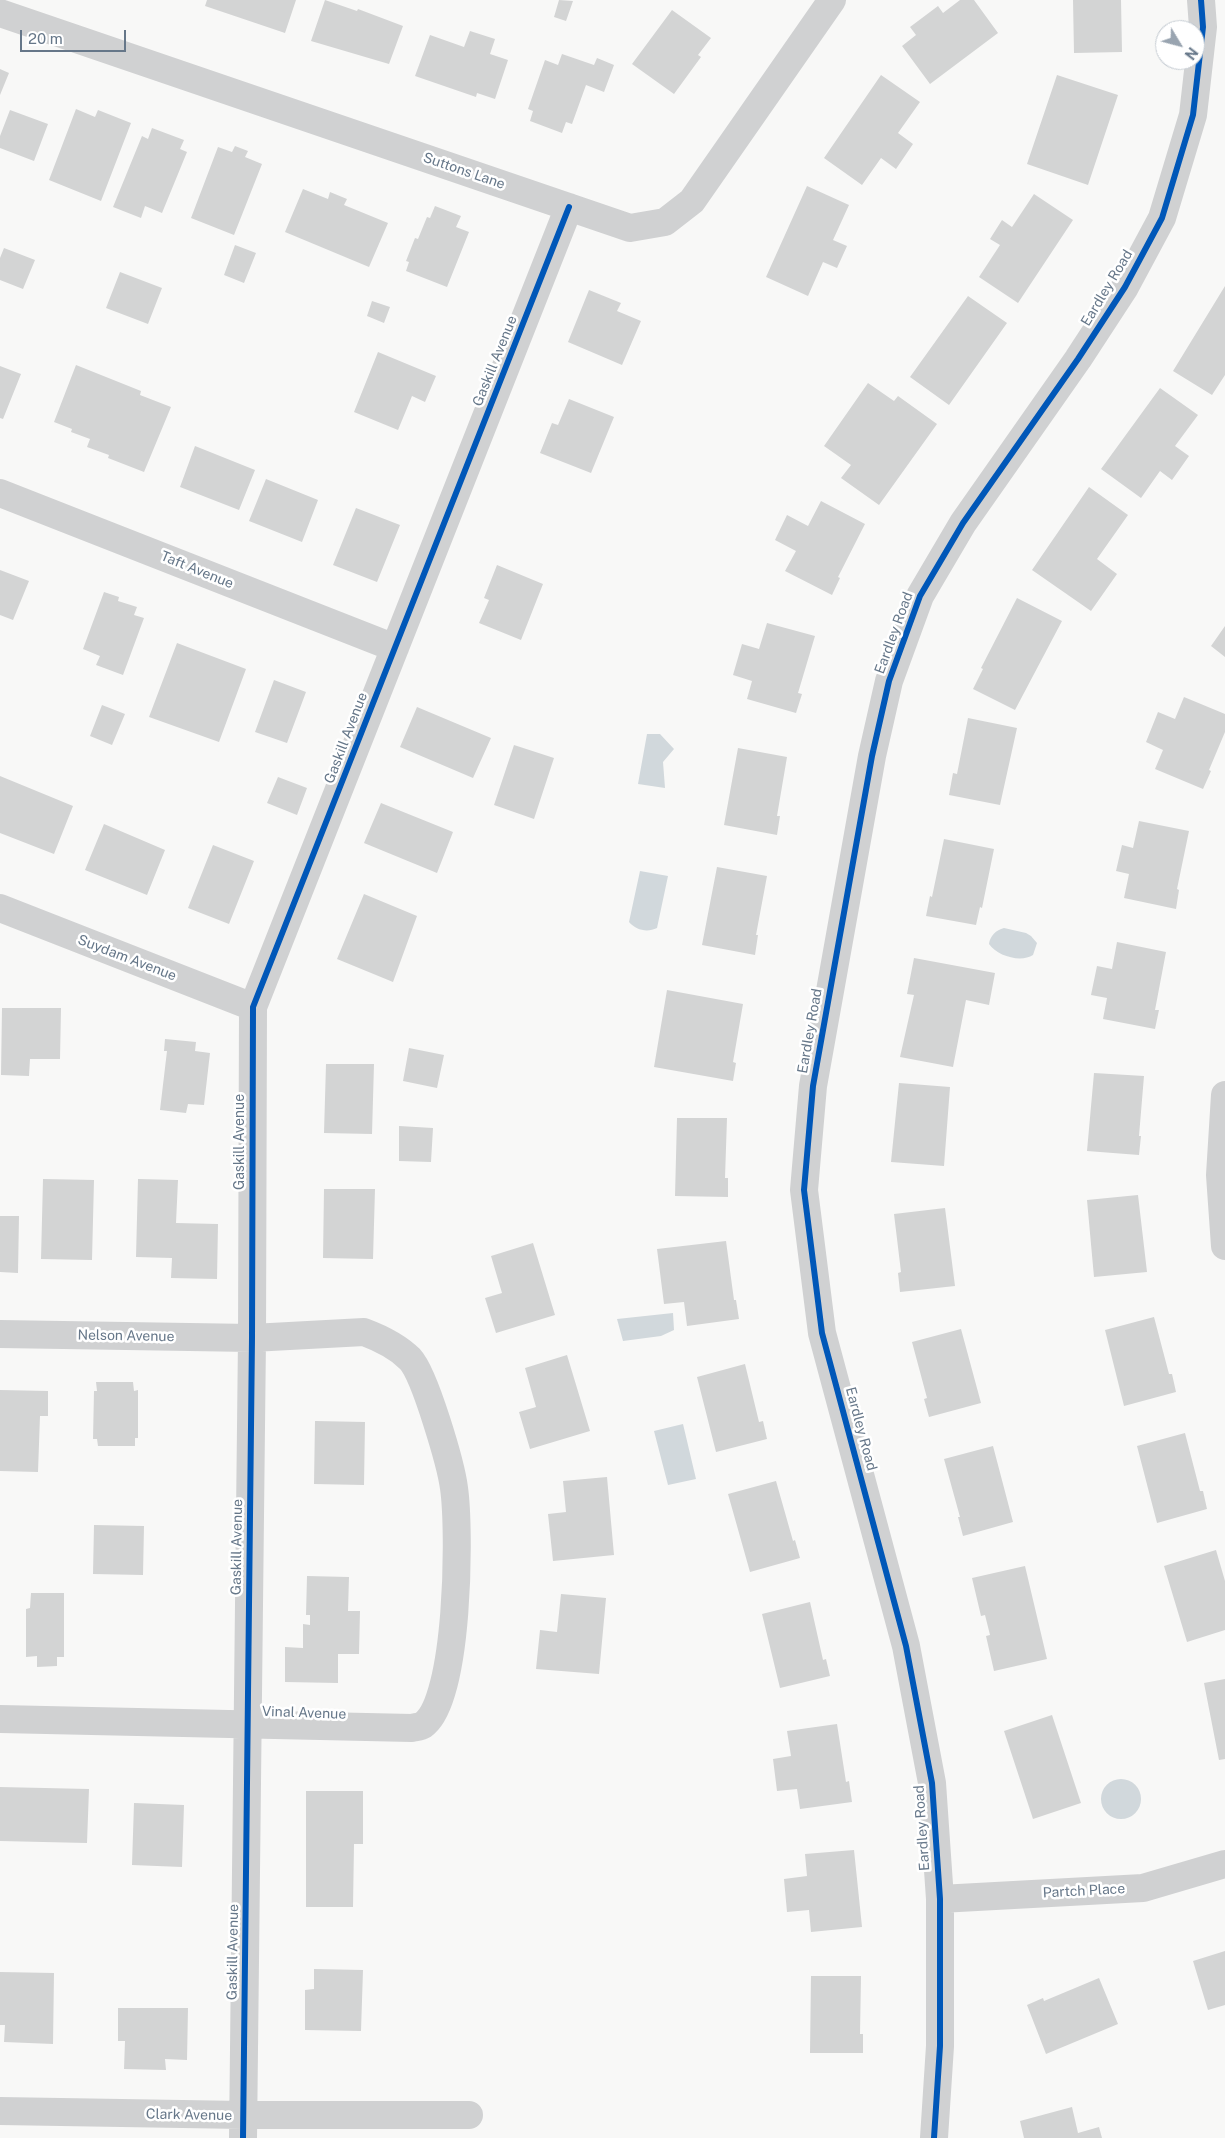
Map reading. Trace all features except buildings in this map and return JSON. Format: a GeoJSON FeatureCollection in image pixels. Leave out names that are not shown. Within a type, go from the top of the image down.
{"type":"FeatureCollection","features":[{"type":"Feature","properties":{"kind":"street","name":"Suttons Lane"},"geometry":{"type":"LineString","coordinates":[[0,13],[630,228],[665,222],[692,201],[832,0]]}},
{"type":"Feature","properties":{"kind":"street","name":"Eardley Road"},"geometry":{"type":"LineString","coordinates":[[934,2138],[940,2046],[940,1899],[932,1782],[906,1646],[822,1333],[804,1190],[813,1086],[872,756],[893,671],[920,596],[958,531],[1125,287],[1162,218],[1193,115],[1203,27],[1201,0]]}},
{"type":"Feature","properties":{"kind":"street","name":"Gaskill Avenue"},"geometry":{"type":"LineString","coordinates":[[243,2127],[252,1338],[253,1007],[569,207]]}},
{"type":"Feature","properties":{"kind":"street","name":"Taft Avenue"},"geometry":{"type":"LineString","coordinates":[[0,493],[395,648]]}},
{"type":"Feature","properties":{"kind":"street","name":"Suydam Avenue"},"geometry":{"type":"LineString","coordinates":[[0,908],[253,1007]]}},
{"type":"Feature","properties":{"kind":"street"},"geometry":{"type":"LineString","coordinates":[[1225,1094],[1220,1175],[1225,1246]]}},
{"type":"Feature","properties":{"kind":"street","name":"Vinal Avenue"},"geometry":{"type":"LineString","coordinates":[[0,1719],[412,1728],[423,1726],[434,1711],[448,1667],[455,1604],[456,1538],[454,1488],[442,1442],[423,1384],[411,1360],[380,1338],[364,1332],[252,1338]]}},
{"type":"Feature","properties":{"kind":"street","name":"Nelson Avenue"},"geometry":{"type":"LineString","coordinates":[[0,1334],[252,1338]]}},
{"type":"Feature","properties":{"kind":"street","name":"Partch Place"},"geometry":{"type":"LineString","coordinates":[[940,1899],[1142,1888],[1225,1864]]}},
{"type":"Feature","properties":{"kind":"street","name":"Clark Avenue"},"geometry":{"type":"LineString","coordinates":[[0,2112],[243,2127],[469,2115]]}},
{"type":"Feature","properties":{"kind":"shaded area"},"geometry":{"type":"Polygon","coordinates":[[[647,734],[660,734],[674,749],[663,762],[665,788],[638,784],[647,734]]]}},
{"type":"Feature","properties":{"kind":"shaded area"},"geometry":{"type":"Polygon","coordinates":[[[640,871],[668,876],[657,928],[649,930],[638,929],[629,922],[640,871]]]}},
{"type":"Feature","properties":{"kind":"shaded area"},"geometry":{"type":"Polygon","coordinates":[[[1004,928],[1031,936],[1037,943],[1033,955],[1022,958],[1010,957],[1003,955],[993,948],[989,944],[992,936],[1004,928]]]}},
{"type":"Feature","properties":{"kind":"shaded area"},"geometry":{"type":"Polygon","coordinates":[[[673,1313],[674,1330],[661,1336],[623,1341],[617,1319],[673,1313]]]}},
{"type":"Feature","properties":{"kind":"shaded area"},"geometry":{"type":"Polygon","coordinates":[[[683,1424],[696,1479],[668,1485],[654,1431],[683,1424]]]}},
{"type":"Feature","properties":{"kind":"shaded area"},"geometry":{"type":"Polygon","coordinates":[[[1125,1779],[1132,1782],[1138,1788],[1141,1799],[1140,1807],[1132,1816],[1125,1819],[1117,1819],[1110,1816],[1102,1807],[1101,1795],[1104,1788],[1113,1780],[1125,1779]]]}},
{"type":"Feature","properties":{"kind":"cycle path"},"geometry":{"type":"LineString","coordinates":[[934,2138],[940,2046],[940,1899],[932,1783],[906,1646],[822,1333],[804,1190],[813,1086],[872,756],[889,681],[920,596],[963,523],[1078,359],[1125,287],[1162,218],[1193,115],[1203,27],[1201,0]]}},
{"type":"Feature","properties":{"kind":"cycle path"},"geometry":{"type":"LineString","coordinates":[[243,2138],[252,1338],[253,1007],[569,207]]}}]}
